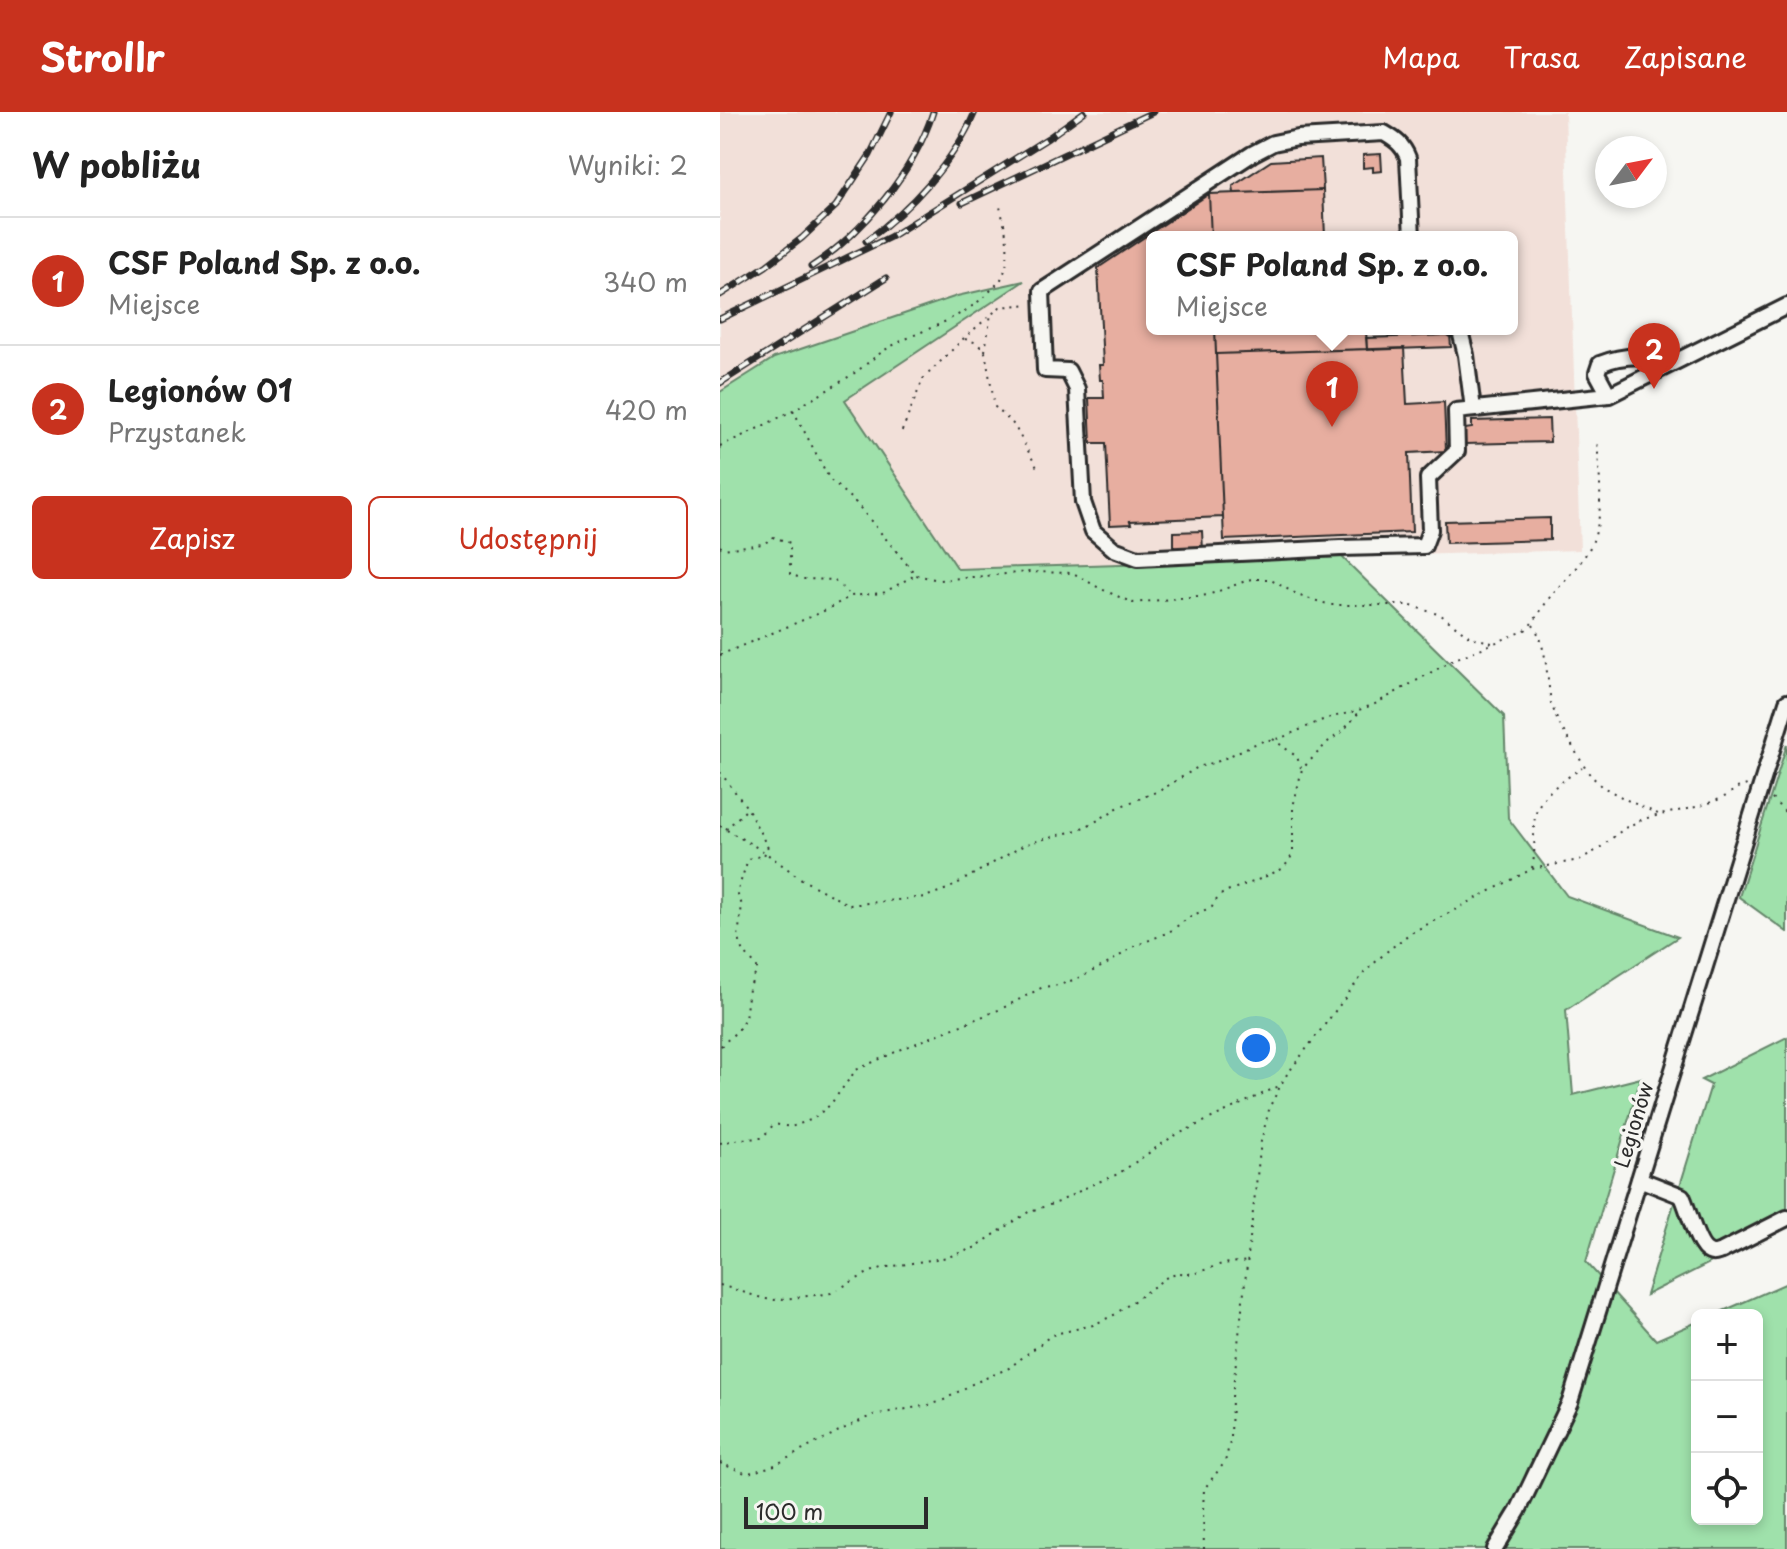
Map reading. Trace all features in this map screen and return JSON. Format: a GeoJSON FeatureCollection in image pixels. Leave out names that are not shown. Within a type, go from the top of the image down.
{"type":"FeatureCollection","features":[{"type":"Feature","properties":{"kind":"street"},"geometry":{"type":"LineString","coordinates":[[1412,231],[1408,158],[1396,140],[1384,133],[1298,138],[1273,143],[1252,154],[1042,291],[1045,370],[1068,371],[1077,389],[1083,502],[1093,531],[1114,549],[1138,558],[1424,546],[1430,530],[1428,478],[1457,451],[1456,411],[1609,395],[1787,306]]}},
{"type":"Feature","properties":{"kind":"street"},"geometry":{"type":"LineString","coordinates":[[1461,335],[1473,409]]}},
{"type":"Feature","properties":{"kind":"street"},"geometry":{"type":"LineString","coordinates":[[1609,395],[1597,373],[1600,364],[1614,357],[1647,356],[1677,360]]}},
{"type":"Feature","properties":{"kind":"street","name":"Legionów"},"geometry":{"type":"LineString","coordinates":[[1495,1549],[1518,1511],[1570,1402],[1787,702]]}},
{"type":"Feature","properties":{"kind":"street"},"geometry":{"type":"LineString","coordinates":[[1639,1179],[1682,1196],[1699,1242],[1709,1253],[1722,1251],[1787,1218]]}},
{"type":"Feature","properties":{"kind":"path"},"geometry":{"type":"LineString","coordinates":[[720,446],[793,410],[846,379],[890,348],[977,305],[1000,280],[1008,253],[999,203]]}},
{"type":"Feature","properties":{"kind":"path"},"geometry":{"type":"LineString","coordinates":[[902,431],[923,379],[964,338],[1000,307],[1018,303],[1042,304]]}},
{"type":"Feature","properties":{"kind":"path"},"geometry":{"type":"LineString","coordinates":[[991,314],[985,352],[995,407],[1014,425],[1039,471]]}},
{"type":"Feature","properties":{"kind":"path"},"geometry":{"type":"LineString","coordinates":[[964,338],[977,343],[985,352]]}},
{"type":"Feature","properties":{"kind":"path"},"geometry":{"type":"LineString","coordinates":[[793,410],[830,480],[856,503],[916,575],[939,580],[1029,572],[1073,573],[1133,603],[1208,595],[1251,579],[1269,579],[1300,596],[1331,605],[1408,605],[1441,615],[1469,636],[1493,644]]}},
{"type":"Feature","properties":{"kind":"path"},"geometry":{"type":"LineString","coordinates":[[720,826],[766,853],[803,880],[849,905],[925,897],[974,876],[1026,844],[1095,822],[1119,807],[1161,790],[1198,767],[1250,746],[1296,733],[1325,719],[1375,704],[1455,659],[1524,631],[1533,624],[1550,597],[1586,554],[1596,535],[1599,521],[1597,439]]}},
{"type":"Feature","properties":{"kind":"path"},"geometry":{"type":"LineString","coordinates":[[720,546],[723,549],[763,544],[774,537],[790,543],[790,574],[803,579],[834,580],[851,596]]}},
{"type":"Feature","properties":{"kind":"path"},"geometry":{"type":"LineString","coordinates":[[720,655],[822,612],[851,596],[883,593],[916,575]]}},
{"type":"Feature","properties":{"kind":"path"},"geometry":{"type":"LineString","coordinates":[[1533,624],[1545,657],[1551,703],[1558,722],[1584,767],[1601,786],[1659,814]]}},
{"type":"Feature","properties":{"kind":"path"},"geometry":{"type":"LineString","coordinates":[[720,1143],[762,1138],[774,1124],[791,1127],[813,1119],[830,1105],[856,1070],[1001,1009],[1043,987],[1060,985],[1083,976],[1212,907],[1219,896],[1227,891],[1282,869],[1293,853],[1293,807],[1302,769],[1342,732],[1361,709]]}},
{"type":"Feature","properties":{"kind":"path"},"geometry":{"type":"LineString","coordinates":[[1273,739],[1297,757],[1302,769]]}},
{"type":"Feature","properties":{"kind":"path"},"geometry":{"type":"LineString","coordinates":[[1532,869],[1536,853],[1535,818],[1538,807],[1553,789],[1584,767]]}},
{"type":"Feature","properties":{"kind":"path"},"geometry":{"type":"LineString","coordinates":[[720,772],[748,809],[768,848],[757,858],[748,859],[739,887],[742,909],[738,937],[757,970],[749,989],[743,1024],[720,1047]]}},
{"type":"Feature","properties":{"kind":"path"},"geometry":{"type":"LineString","coordinates":[[1204,1549],[1204,1489],[1225,1462],[1231,1438],[1232,1397],[1261,1141],[1270,1106],[1294,1064],[1364,973],[1409,934],[1532,869],[1579,860],[1643,819],[1700,806],[1723,798],[1745,785],[1759,787],[1787,814]]}},
{"type":"Feature","properties":{"kind":"path"},"geometry":{"type":"LineString","coordinates":[[726,829],[748,809]]}},
{"type":"Feature","properties":{"kind":"path"},"geometry":{"type":"LineString","coordinates":[[720,1285],[774,1300],[825,1294],[882,1268],[948,1257],[974,1248],[1030,1211],[1059,1202],[1118,1174],[1172,1137],[1280,1086]]}},
{"type":"Feature","properties":{"kind":"path"},"geometry":{"type":"LineString","coordinates":[[720,1463],[745,1473],[775,1465],[873,1415],[942,1401],[1009,1368],[1049,1337],[1093,1325],[1114,1315],[1167,1277],[1248,1261]]}},
{"type":"Feature","properties":{"kind":"shaded area"},"geometry":{"type":"Polygon","coordinates":[[[720,112],[1565,112],[1580,550],[958,569],[845,400],[1021,281],[957,296],[774,358],[720,392],[720,112]]]}},
{"type":"Feature","properties":{"kind":"green space"},"geometry":{"type":"Polygon","coordinates":[[[1024,281],[845,400],[958,569],[1342,557],[1504,716],[1508,818],[1567,896],[1678,937],[1566,1010],[1573,1095],[1641,1078],[1586,1262],[1656,1340],[1691,1325],[1691,1525],[1763,1525],[1763,1309],[1728,1309],[1787,1283],[1787,1549],[720,1549],[720,392],[774,358],[957,296],[1024,281]]]}},
{"type":"Feature","properties":{"kind":"green space"},"geometry":{"type":"Polygon","coordinates":[[[1787,744],[1787,932],[1739,897],[1787,744]]]}},
{"type":"Feature","properties":{"kind":"green space"},"geometry":{"type":"Polygon","coordinates":[[[1787,1037],[1787,1215],[1719,1249],[1709,1248],[1679,1189],[1711,1085],[1701,1080],[1787,1037]]]}},
{"type":"Feature","properties":{"kind":"green space"},"geometry":{"type":"Polygon","coordinates":[[[1680,1198],[1705,1256],[1787,1224],[1646,1295],[1675,1200],[1680,1198]]]}},
{"type":"Feature","properties":{"kind":"building"},"geometry":{"type":"Polygon","coordinates":[[[1381,154],[1382,171],[1373,172],[1373,167],[1363,168],[1363,155],[1381,154]]]}},
{"type":"Feature","properties":{"kind":"building"},"geometry":{"type":"Polygon","coordinates":[[[1321,158],[1323,190],[1234,193],[1233,186],[1271,161],[1321,158]]]}},
{"type":"Feature","properties":{"kind":"building"},"geometry":{"type":"Polygon","coordinates":[[[1323,190],[1325,231],[1211,231],[1209,194],[1323,190]]]}},
{"type":"Feature","properties":{"kind":"building"},"geometry":{"type":"Polygon","coordinates":[[[1209,194],[1211,231],[1154,231],[1209,194]]]}},
{"type":"Feature","properties":{"kind":"building"},"geometry":{"type":"Polygon","coordinates":[[[1146,236],[1146,335],[1215,335],[1223,517],[1130,521],[1131,524],[1110,525],[1106,443],[1091,443],[1089,398],[1104,398],[1099,365],[1103,365],[1098,268],[1146,236]]]}},
{"type":"Feature","properties":{"kind":"building"},"geometry":{"type":"Polygon","coordinates":[[[1215,335],[1366,335],[1367,349],[1216,354],[1215,335]]]}},
{"type":"Feature","properties":{"kind":"building"},"geometry":{"type":"Polygon","coordinates":[[[1450,335],[1451,347],[1367,350],[1366,338],[1450,335]]]}},
{"type":"Feature","properties":{"kind":"building"},"geometry":{"type":"Polygon","coordinates":[[[1404,348],[1407,404],[1444,402],[1446,451],[1409,453],[1412,532],[1224,540],[1216,354],[1404,348]]]}},
{"type":"Feature","properties":{"kind":"building"},"geometry":{"type":"Polygon","coordinates":[[[1549,419],[1550,442],[1465,444],[1465,429],[1472,428],[1472,421],[1549,419]]]}},
{"type":"Feature","properties":{"kind":"building"},"geometry":{"type":"Polygon","coordinates":[[[1550,518],[1550,540],[1446,543],[1445,521],[1550,518]]]}},
{"type":"Feature","properties":{"kind":"building"},"geometry":{"type":"Polygon","coordinates":[[[1202,531],[1203,551],[1174,552],[1174,532],[1202,531]]]}},
{"type":"Feature","properties":{"kind":"railway"},"geometry":{"type":"LineString","coordinates":[[720,295],[766,266],[836,206],[870,155],[891,112]]}},
{"type":"Feature","properties":{"kind":"railway"},"geometry":{"type":"LineString","coordinates":[[811,267],[849,237],[884,199],[913,157],[933,112]]}},
{"type":"Feature","properties":{"kind":"railway"},"geometry":{"type":"LineString","coordinates":[[866,241],[899,214],[929,183],[955,149],[975,112]]}},
{"type":"Feature","properties":{"kind":"railway"},"geometry":{"type":"LineString","coordinates":[[720,319],[890,237],[1084,112]]}},
{"type":"Feature","properties":{"kind":"railway"},"geometry":{"type":"LineString","coordinates":[[962,203],[1153,112]]}},
{"type":"Feature","properties":{"kind":"railway"},"geometry":{"type":"LineString","coordinates":[[720,383],[886,278]]}},
{"type":"Feature","properties":{"kind":"place","name":"Legionów 01"},"geometry":{"type":"Point","coordinates":[1654,389]}},
{"type":"Feature","properties":{"kind":"place","name":"CSF Poland Sp. z o.o."},"geometry":{"type":"Point","coordinates":[1332,427]}}]}
